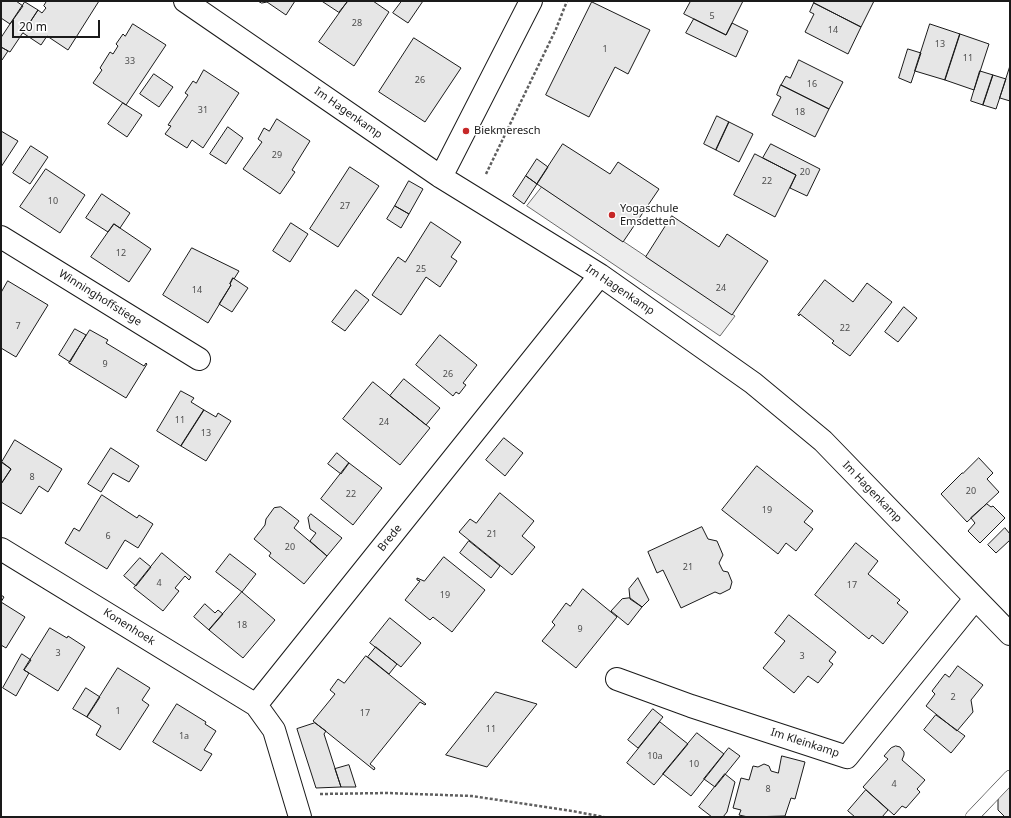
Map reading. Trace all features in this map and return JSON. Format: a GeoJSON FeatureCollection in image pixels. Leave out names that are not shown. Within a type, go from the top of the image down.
{"type":"FeatureCollection","features":[{"type":"Feature","properties":{"kind":"street","name":"Im Hagenkamp"},"geometry":{"type":"LineString","coordinates":[[185,1],[441,177],[600,275],[753,383],[824,441],[1010,634]]}},
{"type":"Feature","properties":{"kind":"street"},"geometry":{"type":"LineString","coordinates":[[441,177],[531,1]]}},
{"type":"Feature","properties":{"kind":"street","name":"Winninghoffstiege"},"geometry":{"type":"LineString","coordinates":[[1,237],[199,359]]}},
{"type":"Feature","properties":{"kind":"street","name":"Brede"},"geometry":{"type":"LineString","coordinates":[[256,705],[600,275]]}},
{"type":"Feature","properties":{"kind":"street","name":"Konenhoek"},"geometry":{"type":"LineString","coordinates":[[1,548],[256,705]]}},
{"type":"Feature","properties":{"kind":"street","name":"Im Kleinkamp"},"geometry":{"type":"LineString","coordinates":[[616,678],[691,706],[847,757],[975,599]]}},
{"type":"Feature","properties":{"kind":"street"},"geometry":{"type":"LineString","coordinates":[[256,705],[274,730],[297,808]]}},
{"type":"Feature","properties":{"kind":"lane"},"geometry":{"type":"LineString","coordinates":[[972,817],[1010,777]]}},
{"type":"Feature","properties":{"kind":"path"},"geometry":{"type":"LineString","coordinates":[[474,198],[556,29],[567,1]]}},
{"type":"Feature","properties":{"kind":"path"},"geometry":{"type":"LineString","coordinates":[[297,808],[387,793],[472,796],[604,817]]}},
{"type":"Feature","properties":{"kind":"shaded area"},"geometry":{"type":"Polygon","coordinates":[[[542,187],[735,316],[720,336],[527,206],[542,187]]]}},
{"type":"Feature","properties":{"kind":"building"},"geometry":{"type":"Polygon","coordinates":[[[1,1],[16,1],[23,6],[10,24],[1,18],[1,1]]]}},
{"type":"Feature","properties":{"kind":"building"},"geometry":{"type":"Polygon","coordinates":[[[47,1],[99,1],[68,50],[47,36],[41,45],[23,33],[38,10],[42,13],[46,8],[44,6],[47,1]]]}},
{"type":"Feature","properties":{"kind":"building"},"geometry":{"type":"Polygon","coordinates":[[[258,1],[295,1],[286,15],[267,2],[262,3],[258,1]]]}},
{"type":"Feature","properties":{"kind":"building"},"geometry":{"type":"Polygon","coordinates":[[[322,1],[348,1],[339,12],[322,1]]]}},
{"type":"Feature","properties":{"kind":"building"},"geometry":{"type":"Polygon","coordinates":[[[348,1],[373,1],[389,12],[354,66],[319,42],[348,1]]]}},
{"type":"Feature","properties":{"kind":"building"},"geometry":{"type":"Polygon","coordinates":[[[402,1],[423,1],[408,23],[393,13],[402,1]]]}},
{"type":"Feature","properties":{"kind":"building"},"geometry":{"type":"Polygon","coordinates":[[[691,1],[743,1],[726,35],[684,14],[691,1]]]}},
{"type":"Feature","properties":{"kind":"building"},"geometry":{"type":"Polygon","coordinates":[[[815,1],[874,1],[861,27],[814,3],[815,1]]]}},
{"type":"Feature","properties":{"kind":"building"},"geometry":{"type":"Polygon","coordinates":[[[25,2],[38,10],[10,52],[1,47],[1,38],[25,2]]]}},
{"type":"Feature","properties":{"kind":"building"},"geometry":{"type":"Polygon","coordinates":[[[592,2],[650,30],[628,74],[615,67],[589,117],[546,95],[592,2]]]}},
{"type":"Feature","properties":{"kind":"building"},"geometry":{"type":"Polygon","coordinates":[[[814,3],[861,27],[848,54],[805,32],[814,14],[810,12],[814,3]]]}},
{"type":"Feature","properties":{"kind":"building"},"geometry":{"type":"Polygon","coordinates":[[[694,19],[726,35],[732,23],[748,31],[736,57],[686,33],[694,19]]]}},
{"type":"Feature","properties":{"kind":"building"},"geometry":{"type":"Polygon","coordinates":[[[133,24],[166,45],[126,105],[93,83],[102,70],[100,68],[110,52],[113,54],[118,46],[116,44],[123,34],[125,36],[133,24]]]}},
{"type":"Feature","properties":{"kind":"building"},"geometry":{"type":"Polygon","coordinates":[[[930,24],[960,34],[945,80],[915,71],[930,24]]]}},
{"type":"Feature","properties":{"kind":"building"},"geometry":{"type":"Polygon","coordinates":[[[960,34],[989,44],[974,90],[945,80],[960,34]]]}},
{"type":"Feature","properties":{"kind":"building"},"geometry":{"type":"Polygon","coordinates":[[[414,38],[461,68],[425,122],[379,92],[414,38]]]}},
{"type":"Feature","properties":{"kind":"building"},"geometry":{"type":"Polygon","coordinates":[[[1,47],[8,51],[2,60],[1,59],[1,47]]]}},
{"type":"Feature","properties":{"kind":"building"},"geometry":{"type":"Polygon","coordinates":[[[908,49],[921,53],[911,83],[899,78],[908,49]]]}},
{"type":"Feature","properties":{"kind":"building"},"geometry":{"type":"Polygon","coordinates":[[[799,60],[843,82],[829,109],[781,85],[786,76],[790,78],[799,60]]]}},
{"type":"Feature","properties":{"kind":"building"},"geometry":{"type":"Polygon","coordinates":[[[1010,66],[1010,101],[1000,98],[1010,66]]]}},
{"type":"Feature","properties":{"kind":"building"},"geometry":{"type":"Polygon","coordinates":[[[204,70],[239,93],[203,148],[192,140],[187,148],[165,134],[171,126],[168,125],[188,95],[185,93],[193,81],[196,83],[204,70]]]}},
{"type":"Feature","properties":{"kind":"building"},"geometry":{"type":"Polygon","coordinates":[[[980,71],[993,75],[983,105],[971,101],[980,71]]]}},
{"type":"Feature","properties":{"kind":"building"},"geometry":{"type":"Polygon","coordinates":[[[154,74],[173,87],[159,107],[140,94],[154,74]]]}},
{"type":"Feature","properties":{"kind":"building"},"geometry":{"type":"Polygon","coordinates":[[[993,75],[1006,79],[996,109],[983,105],[993,75]]]}},
{"type":"Feature","properties":{"kind":"building"},"geometry":{"type":"Polygon","coordinates":[[[781,85],[829,109],[815,137],[772,115],[781,97],[777,95],[781,85]]]}},
{"type":"Feature","properties":{"kind":"building"},"geometry":{"type":"Polygon","coordinates":[[[123,103],[142,115],[127,137],[108,124],[123,103]]]}},
{"type":"Feature","properties":{"kind":"building"},"geometry":{"type":"Polygon","coordinates":[[[717,116],[729,122],[716,150],[704,144],[717,116]]]}},
{"type":"Feature","properties":{"kind":"building"},"geometry":{"type":"Polygon","coordinates":[[[277,119],[310,141],[292,170],[295,172],[280,194],[243,169],[262,142],[258,139],[264,128],[269,131],[277,119]]]}},
{"type":"Feature","properties":{"kind":"building"},"geometry":{"type":"Polygon","coordinates":[[[729,122],[753,134],[739,162],[716,150],[729,122]]]}},
{"type":"Feature","properties":{"kind":"building"},"geometry":{"type":"Polygon","coordinates":[[[228,127],[243,138],[226,164],[210,154],[228,127]]]}},
{"type":"Feature","properties":{"kind":"building"},"geometry":{"type":"Polygon","coordinates":[[[1,131],[18,141],[1,167],[1,131]]]}},
{"type":"Feature","properties":{"kind":"building","name":"Yogaschule Emsdetten"},"geometry":{"type":"Polygon","coordinates":[[[563,144],[610,174],[618,162],[659,189],[623,242],[537,184],[563,144]]]}},
{"type":"Feature","properties":{"kind":"building"},"geometry":{"type":"Polygon","coordinates":[[[771,144],[820,169],[807,196],[790,188],[796,175],[763,158],[771,144]]]}},
{"type":"Feature","properties":{"kind":"building"},"geometry":{"type":"Polygon","coordinates":[[[31,146],[48,157],[30,184],[13,173],[31,146]]]}},
{"type":"Feature","properties":{"kind":"building"},"geometry":{"type":"Polygon","coordinates":[[[755,154],[796,175],[775,217],[734,195],[755,154]]]}},
{"type":"Feature","properties":{"kind":"building"},"geometry":{"type":"Polygon","coordinates":[[[537,159],[548,167],[537,184],[526,176],[537,159]]]}},
{"type":"Feature","properties":{"kind":"building"},"geometry":{"type":"Polygon","coordinates":[[[350,167],[379,186],[338,247],[310,229],[350,167]]]}},
{"type":"Feature","properties":{"kind":"building"},"geometry":{"type":"Polygon","coordinates":[[[46,169],[85,195],[60,233],[20,207],[46,169]]]}},
{"type":"Feature","properties":{"kind":"building"},"geometry":{"type":"Polygon","coordinates":[[[526,176],[537,184],[524,204],[513,196],[526,176]]]}},
{"type":"Feature","properties":{"kind":"building"},"geometry":{"type":"Polygon","coordinates":[[[409,181],[423,189],[409,214],[395,206],[409,181]]]}},
{"type":"Feature","properties":{"kind":"building"},"geometry":{"type":"Polygon","coordinates":[[[102,194],[130,213],[120,228],[114,224],[108,232],[86,218],[102,194]]]}},
{"type":"Feature","properties":{"kind":"building"},"geometry":{"type":"Polygon","coordinates":[[[395,206],[409,214],[401,228],[387,219],[395,206]]]}},
{"type":"Feature","properties":{"kind":"building"},"geometry":{"type":"Polygon","coordinates":[[[672,216],[719,247],[727,234],[768,261],[732,315],[646,257],[672,216]]]}},
{"type":"Feature","properties":{"kind":"building"},"geometry":{"type":"Polygon","coordinates":[[[431,222],[461,242],[451,257],[457,261],[440,287],[426,277],[401,315],[372,295],[398,257],[405,262],[431,222]]]}},
{"type":"Feature","properties":{"kind":"building"},"geometry":{"type":"Polygon","coordinates":[[[291,223],[308,234],[290,262],[273,251],[291,223]]]}},
{"type":"Feature","properties":{"kind":"building"},"geometry":{"type":"Polygon","coordinates":[[[114,224],[151,249],[129,282],[91,257],[114,224]]]}},
{"type":"Feature","properties":{"kind":"building"},"geometry":{"type":"Polygon","coordinates":[[[192,248],[239,271],[234,279],[233,278],[230,284],[231,285],[208,323],[163,295],[192,248]]]}},
{"type":"Feature","properties":{"kind":"building"},"geometry":{"type":"Polygon","coordinates":[[[233,278],[248,288],[232,312],[219,304],[231,285],[230,284],[233,278]]]}},
{"type":"Feature","properties":{"kind":"building"},"geometry":{"type":"Polygon","coordinates":[[[825,280],[853,302],[867,283],[892,302],[850,356],[832,343],[834,341],[800,314],[799,316],[798,315],[825,280]]]}},
{"type":"Feature","properties":{"kind":"building"},"geometry":{"type":"Polygon","coordinates":[[[8,281],[48,305],[16,357],[1,348],[1,293],[8,281]]]}},
{"type":"Feature","properties":{"kind":"building"},"geometry":{"type":"Polygon","coordinates":[[[356,290],[369,300],[345,331],[332,322],[356,290]]]}},
{"type":"Feature","properties":{"kind":"building"},"geometry":{"type":"Polygon","coordinates":[[[904,307],[917,318],[898,342],[885,332],[904,307]]]}},
{"type":"Feature","properties":{"kind":"building"},"geometry":{"type":"Polygon","coordinates":[[[75,329],[86,335],[70,362],[59,355],[75,329]]]}},
{"type":"Feature","properties":{"kind":"building"},"geometry":{"type":"Polygon","coordinates":[[[90,330],[108,340],[106,343],[144,366],[146,363],[147,364],[126,398],[69,363],[90,330]]]}},
{"type":"Feature","properties":{"kind":"building"},"geometry":{"type":"Polygon","coordinates":[[[440,335],[477,365],[463,383],[466,385],[459,394],[456,392],[453,396],[416,365],[440,335]]]}},
{"type":"Feature","properties":{"kind":"building"},"geometry":{"type":"Polygon","coordinates":[[[404,379],[440,408],[426,425],[390,396],[404,379]]]}},
{"type":"Feature","properties":{"kind":"building"},"geometry":{"type":"Polygon","coordinates":[[[373,382],[430,428],[400,465],[343,419],[373,382]]]}},
{"type":"Feature","properties":{"kind":"building"},"geometry":{"type":"Polygon","coordinates":[[[181,391],[194,398],[191,402],[204,410],[181,446],[157,431],[181,391]]]}},
{"type":"Feature","properties":{"kind":"building"},"geometry":{"type":"Polygon","coordinates":[[[204,410],[216,417],[218,413],[231,421],[206,461],[181,446],[204,410]]]}},
{"type":"Feature","properties":{"kind":"building"},"geometry":{"type":"Polygon","coordinates":[[[504,438],[523,453],[505,476],[486,460],[504,438]]]}},
{"type":"Feature","properties":{"kind":"building"},"geometry":{"type":"Polygon","coordinates":[[[15,440],[62,469],[48,492],[39,486],[21,514],[1,502],[1,484],[11,469],[2,462],[15,440]]]}},
{"type":"Feature","properties":{"kind":"building"},"geometry":{"type":"Polygon","coordinates":[[[111,448],[139,466],[129,482],[113,473],[101,492],[88,484],[111,448]]]}},
{"type":"Feature","properties":{"kind":"building"},"geometry":{"type":"Polygon","coordinates":[[[337,453],[349,463],[341,474],[328,464],[337,453]]]}},
{"type":"Feature","properties":{"kind":"building"},"geometry":{"type":"Polygon","coordinates":[[[979,458],[993,473],[987,479],[999,492],[967,522],[941,494],[979,458]]]}},
{"type":"Feature","properties":{"kind":"building"},"geometry":{"type":"Polygon","coordinates":[[[1,462],[11,469],[1,484],[1,462]]]}},
{"type":"Feature","properties":{"kind":"building"},"geometry":{"type":"Polygon","coordinates":[[[349,463],[382,488],[353,525],[321,499],[349,463]]]}},
{"type":"Feature","properties":{"kind":"building"},"geometry":{"type":"Polygon","coordinates":[[[757,466],[813,511],[804,522],[813,529],[796,551],[786,543],[778,554],[722,510],[757,466]]]}},
{"type":"Feature","properties":{"kind":"building"},"geometry":{"type":"Polygon","coordinates":[[[500,493],[534,521],[522,536],[535,547],[512,575],[459,532],[470,519],[476,523],[500,493]]]}},
{"type":"Feature","properties":{"kind":"building"},"geometry":{"type":"Polygon","coordinates":[[[102,495],[137,518],[139,515],[153,524],[138,548],[125,540],[107,569],[65,543],[74,528],[79,531],[102,495]]]}},
{"type":"Feature","properties":{"kind":"building"},"geometry":{"type":"Polygon","coordinates":[[[987,504],[991,507],[993,506],[1005,518],[980,543],[968,531],[975,523],[971,518],[987,504]]]}},
{"type":"Feature","properties":{"kind":"building"},"geometry":{"type":"Polygon","coordinates":[[[281,507],[299,521],[294,528],[327,556],[304,584],[269,556],[271,553],[254,539],[265,525],[266,519],[274,508],[281,507]]]}},
{"type":"Feature","properties":{"kind":"building"},"geometry":{"type":"Polygon","coordinates":[[[311,514],[342,538],[327,556],[310,541],[316,533],[310,529],[308,518],[311,514]]]}},
{"type":"Feature","properties":{"kind":"building"},"geometry":{"type":"Polygon","coordinates":[[[702,527],[708,539],[717,541],[723,555],[719,563],[723,571],[728,572],[732,582],[730,589],[720,594],[715,592],[681,608],[663,570],[657,573],[648,552],[702,527]]]}},
{"type":"Feature","properties":{"kind":"building"},"geometry":{"type":"Polygon","coordinates":[[[1005,528],[1010,534],[1010,540],[996,553],[988,545],[1005,528]]]}},
{"type":"Feature","properties":{"kind":"building"},"geometry":{"type":"Polygon","coordinates":[[[469,541],[500,566],[491,578],[460,553],[469,541]]]}},
{"type":"Feature","properties":{"kind":"building"},"geometry":{"type":"Polygon","coordinates":[[[856,543],[878,561],[868,574],[900,600],[897,603],[908,612],[883,644],[872,635],[869,639],[815,595],[856,543]]]}},
{"type":"Feature","properties":{"kind":"building"},"geometry":{"type":"Polygon","coordinates":[[[162,553],[191,577],[189,580],[185,576],[175,588],[179,591],[163,611],[134,588],[162,553]]]}},
{"type":"Feature","properties":{"kind":"building"},"geometry":{"type":"Polygon","coordinates":[[[230,554],[256,574],[242,592],[216,572],[230,554]]]}},
{"type":"Feature","properties":{"kind":"building"},"geometry":{"type":"Polygon","coordinates":[[[444,557],[485,590],[452,632],[433,617],[430,620],[405,600],[420,581],[417,580],[417,578],[424,581],[444,557]]]}},
{"type":"Feature","properties":{"kind":"building"},"geometry":{"type":"Polygon","coordinates":[[[140,558],[151,567],[136,586],[124,576],[140,558]]]}},
{"type":"Feature","properties":{"kind":"building"},"geometry":{"type":"Polygon","coordinates":[[[638,578],[649,600],[642,607],[630,599],[629,589],[638,578]]]}},
{"type":"Feature","properties":{"kind":"building"},"geometry":{"type":"Polygon","coordinates":[[[583,589],[617,617],[576,668],[542,641],[555,625],[552,622],[566,603],[570,606],[583,589]]]}},
{"type":"Feature","properties":{"kind":"building"},"geometry":{"type":"Polygon","coordinates":[[[242,592],[275,620],[243,658],[209,630],[242,592]]]}},
{"type":"Feature","properties":{"kind":"building"},"geometry":{"type":"Polygon","coordinates":[[[1,595],[4,597],[1,602],[1,595]]]}},
{"type":"Feature","properties":{"kind":"building"},"geometry":{"type":"Polygon","coordinates":[[[630,598],[642,607],[628,625],[611,611],[622,599],[630,598]]]}},
{"type":"Feature","properties":{"kind":"building"},"geometry":{"type":"Polygon","coordinates":[[[1,602],[25,617],[6,648],[1,645],[1,602]]]}},
{"type":"Feature","properties":{"kind":"building"},"geometry":{"type":"Polygon","coordinates":[[[205,604],[215,613],[218,610],[223,614],[209,630],[194,617],[205,604]]]}},
{"type":"Feature","properties":{"kind":"building"},"geometry":{"type":"Polygon","coordinates":[[[789,615],[836,652],[829,661],[833,664],[818,683],[808,676],[794,693],[763,668],[785,641],[775,633],[789,615]]]}},
{"type":"Feature","properties":{"kind":"building"},"geometry":{"type":"Polygon","coordinates":[[[390,618],[421,643],[401,667],[370,643],[390,618]]]}},
{"type":"Feature","properties":{"kind":"building"},"geometry":{"type":"Polygon","coordinates":[[[50,628],[67,638],[68,636],[85,647],[58,691],[24,670],[50,628]]]}},
{"type":"Feature","properties":{"kind":"building"},"geometry":{"type":"Polygon","coordinates":[[[376,647],[397,664],[389,674],[368,657],[376,647]]]}},
{"type":"Feature","properties":{"kind":"building"},"geometry":{"type":"Polygon","coordinates":[[[22,654],[31,660],[24,670],[29,673],[16,696],[3,688],[22,654]]]}},
{"type":"Feature","properties":{"kind":"building"},"geometry":{"type":"Polygon","coordinates":[[[366,656],[426,704],[425,705],[420,702],[370,764],[375,768],[374,770],[313,721],[335,694],[330,690],[338,679],[344,683],[366,656]]]}},
{"type":"Feature","properties":{"kind":"building"},"geometry":{"type":"Polygon","coordinates":[[[958,666],[983,685],[971,700],[973,712],[957,731],[926,706],[935,694],[932,691],[945,674],[949,677],[958,666]]]}},
{"type":"Feature","properties":{"kind":"building"},"geometry":{"type":"Polygon","coordinates":[[[118,668],[150,688],[142,700],[149,705],[120,750],[96,735],[101,726],[87,717],[118,668]]]}},
{"type":"Feature","properties":{"kind":"building"},"geometry":{"type":"Polygon","coordinates":[[[86,688],[100,697],[87,717],[73,709],[86,688]]]}},
{"type":"Feature","properties":{"kind":"building"},"geometry":{"type":"Polygon","coordinates":[[[496,692],[537,704],[487,767],[446,755],[496,692]]]}},
{"type":"Feature","properties":{"kind":"building"},"geometry":{"type":"Polygon","coordinates":[[[177,704],[206,722],[205,724],[216,731],[204,750],[212,754],[201,771],[153,742],[177,704]]]}},
{"type":"Feature","properties":{"kind":"building"},"geometry":{"type":"Polygon","coordinates":[[[653,709],[663,717],[638,748],[628,740],[653,709]]]}},
{"type":"Feature","properties":{"kind":"building"},"geometry":{"type":"Polygon","coordinates":[[[936,715],[965,736],[951,753],[924,730],[936,715]]]}},
{"type":"Feature","properties":{"kind":"building"},"geometry":{"type":"Polygon","coordinates":[[[660,722],[688,744],[654,785],[627,763],[660,722]]]}},
{"type":"Feature","properties":{"kind":"building"},"geometry":{"type":"Polygon","coordinates":[[[315,723],[326,731],[324,734],[341,787],[316,788],[297,729],[315,723]]]}},
{"type":"Feature","properties":{"kind":"building"},"geometry":{"type":"Polygon","coordinates":[[[697,733],[724,754],[691,796],[663,774],[697,733]]]}},
{"type":"Feature","properties":{"kind":"building"},"geometry":{"type":"Polygon","coordinates":[[[896,746],[900,747],[904,752],[902,760],[925,780],[917,789],[920,792],[906,808],[902,806],[894,815],[863,787],[888,759],[884,756],[891,748],[896,746]]]}},
{"type":"Feature","properties":{"kind":"building"},"geometry":{"type":"Polygon","coordinates":[[[729,748],[740,756],[715,787],[704,779],[729,748]]]}},
{"type":"Feature","properties":{"kind":"building"},"geometry":{"type":"Polygon","coordinates":[[[782,756],[805,762],[795,799],[791,798],[785,816],[748,817],[739,815],[741,810],[733,808],[741,778],[749,780],[753,766],[758,767],[764,764],[769,766],[771,771],[778,773],[782,756]]]}},
{"type":"Feature","properties":{"kind":"building"},"geometry":{"type":"Polygon","coordinates":[[[349,765],[356,787],[341,787],[335,769],[349,765]]]}},
{"type":"Feature","properties":{"kind":"building"},"geometry":{"type":"Polygon","coordinates":[[[725,774],[735,782],[727,812],[723,817],[712,817],[699,807],[725,774]]]}},
{"type":"Feature","properties":{"kind":"building"},"geometry":{"type":"Polygon","coordinates":[[[1010,786],[1010,817],[1005,817],[998,810],[998,798],[1010,786]]]}},
{"type":"Feature","properties":{"kind":"building"},"geometry":{"type":"Polygon","coordinates":[[[866,790],[888,810],[882,817],[855,817],[848,811],[866,790]]]}},
{"type":"Feature","properties":{"kind":"place","name":"Biekmeresch"},"geometry":{"type":"Point","coordinates":[466,131]}},
{"type":"Feature","properties":{"kind":"place","name":"Yogaschule Emsdetten"},"geometry":{"type":"Point","coordinates":[612,215]}}]}
